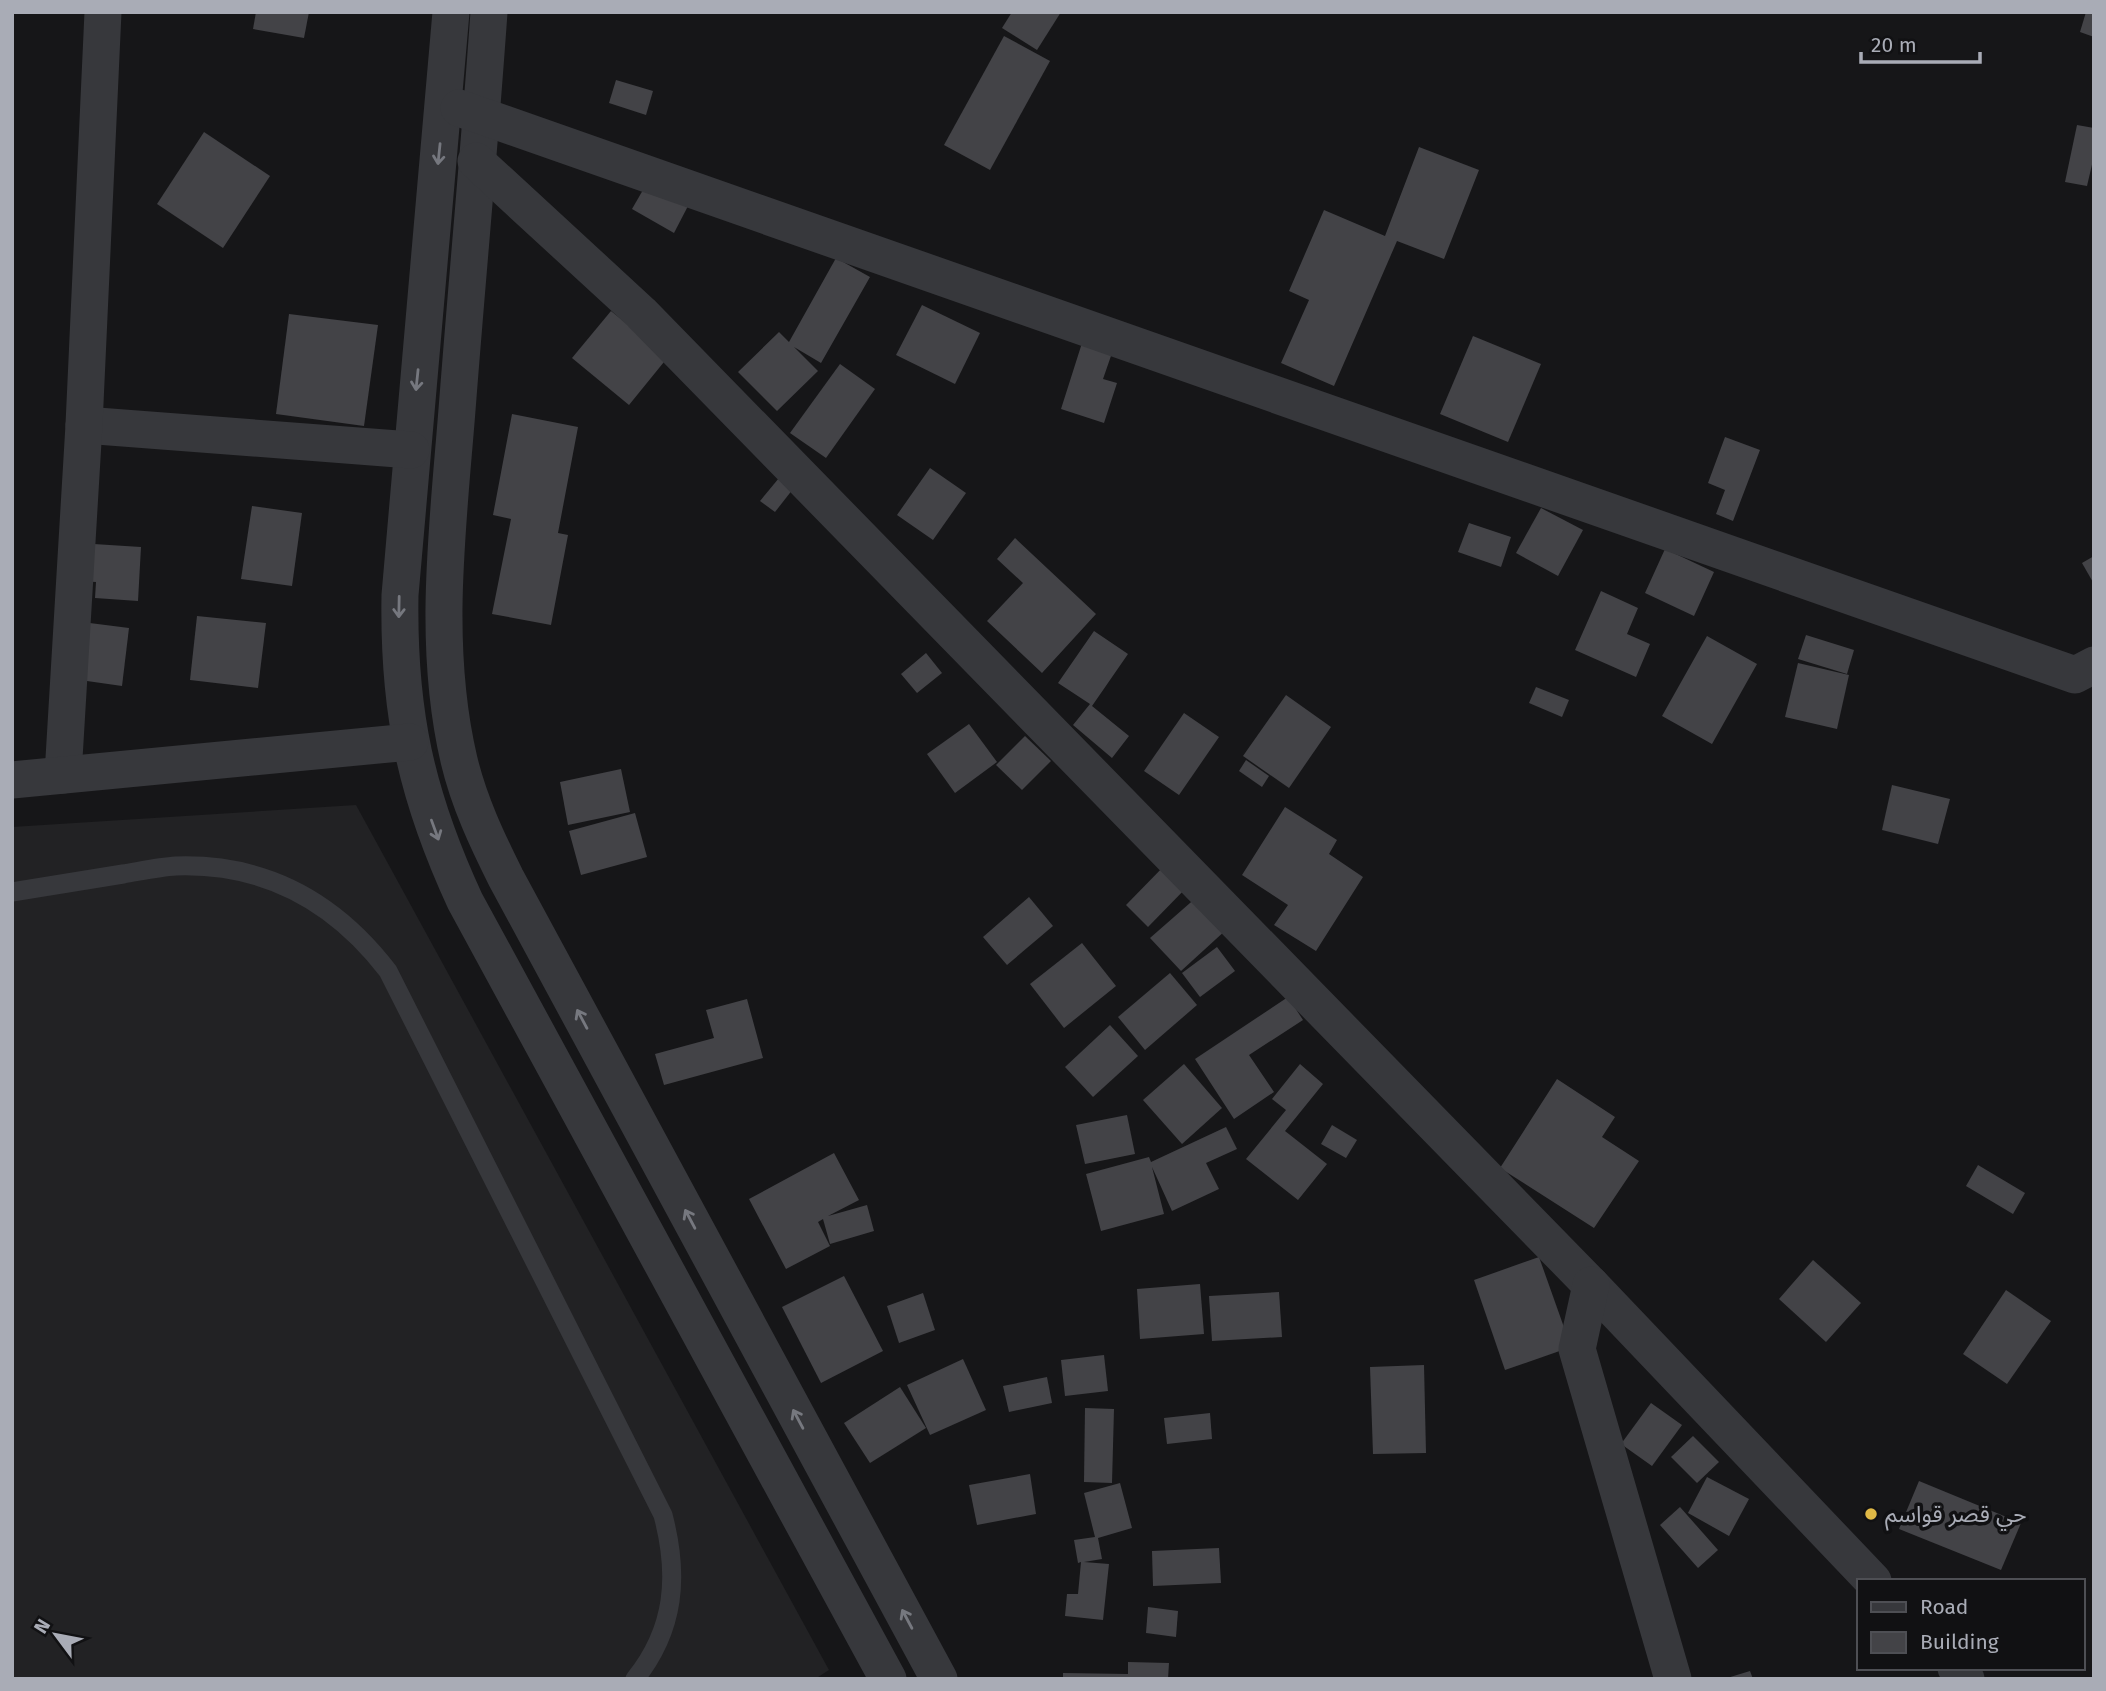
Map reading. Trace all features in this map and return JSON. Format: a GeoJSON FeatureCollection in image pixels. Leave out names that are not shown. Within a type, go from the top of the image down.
{"type":"FeatureCollection","features":[{"type":"Feature","properties":{"kind":"street"},"geometry":{"type":"LineString","coordinates":[[63,775],[84,425],[103,12]]}},
{"type":"Feature","properties":{"kind":"street"},"geometry":{"type":"LineString","coordinates":[[451,12],[400,594],[402,693],[410,743],[432,824],[465,901],[881,1676]]}},
{"type":"Feature","properties":{"kind":"street"},"geometry":{"type":"LineString","coordinates":[[489,12],[444,596],[446,680],[451,721],[464,776],[482,828],[506,878],[939,1679]]}},
{"type":"Feature","properties":{"kind":"street"},"geometry":{"type":"LineString","coordinates":[[444,103],[2075,675],[2094,665]]}},
{"type":"Feature","properties":{"kind":"street"},"geometry":{"type":"LineString","coordinates":[[476,161],[641,313],[1591,1285],[1871,1579]]}},
{"type":"Feature","properties":{"kind":"street"},"geometry":{"type":"LineString","coordinates":[[84,425],[411,450]]}},
{"type":"Feature","properties":{"kind":"street"},"geometry":{"type":"LineString","coordinates":[[12,780],[410,743]]}},
{"type":"Feature","properties":{"kind":"street"},"geometry":{"type":"LineString","coordinates":[[1591,1285],[1577,1349],[1672,1679]]}},
{"type":"Feature","properties":{"kind":"lane"},"geometry":{"type":"LineString","coordinates":[[12,891],[174,866],[229,869],[282,884],[307,897],[352,929],[371,949],[388,971],[663,1515],[671,1546],[673,1577],[670,1607],[660,1638],[645,1667],[635,1679]]}},
{"type":"Feature","properties":{"kind":"shaded area"},"geometry":{"type":"Polygon","coordinates":[[[356,805],[829,1670],[815,1679],[12,1679],[12,827],[356,805]]]}},
{"type":"Feature","properties":{"kind":"building"},"geometry":{"type":"Polygon","coordinates":[[[256,12],[309,12],[304,38],[253,29],[256,12]]]}},
{"type":"Feature","properties":{"kind":"building"},"geometry":{"type":"Polygon","coordinates":[[[1012,12],[1061,12],[1037,50],[1002,28],[1012,12]]]}},
{"type":"Feature","properties":{"kind":"building"},"geometry":{"type":"Polygon","coordinates":[[[2086,12],[2094,12],[2094,37],[2080,32],[2086,12]]]}},
{"type":"Feature","properties":{"kind":"building"},"geometry":{"type":"Polygon","coordinates":[[[1004,36],[1050,61],[990,170],[944,145],[1004,36]]]}},
{"type":"Feature","properties":{"kind":"building"},"geometry":{"type":"Polygon","coordinates":[[[616,80],[653,91],[646,115],[609,103],[616,80]]]}},
{"type":"Feature","properties":{"kind":"building"},"geometry":{"type":"Polygon","coordinates":[[[2077,125],[2094,128],[2094,156],[2087,186],[2065,182],[2077,125]]]}},
{"type":"Feature","properties":{"kind":"building"},"geometry":{"type":"Polygon","coordinates":[[[204,132],[270,176],[223,248],[157,204],[204,132]]]}},
{"type":"Feature","properties":{"kind":"building"},"geometry":{"type":"Polygon","coordinates":[[[1419,147],[1479,170],[1444,259],[1397,241],[1334,386],[1281,363],[1309,300],[1289,291],[1324,210],[1385,236],[1419,147]]]}},
{"type":"Feature","properties":{"kind":"building"},"geometry":{"type":"Polygon","coordinates":[[[647,183],[688,206],[674,233],[632,209],[647,183]]]}},
{"type":"Feature","properties":{"kind":"building"},"geometry":{"type":"Polygon","coordinates":[[[836,258],[870,277],[821,363],[794,347],[818,371],[777,411],[738,372],[779,332],[789,342],[836,258]]]}},
{"type":"Feature","properties":{"kind":"building"},"geometry":{"type":"Polygon","coordinates":[[[922,305],[980,333],[955,384],[896,355],[922,305]]]}},
{"type":"Feature","properties":{"kind":"building"},"geometry":{"type":"Polygon","coordinates":[[[611,311],[668,357],[629,405],[572,358],[611,311]]]}},
{"type":"Feature","properties":{"kind":"building"},"geometry":{"type":"Polygon","coordinates":[[[289,314],[378,325],[364,426],[276,414],[289,314]]]}},
{"type":"Feature","properties":{"kind":"building"},"geometry":{"type":"Polygon","coordinates":[[[1473,336],[1541,364],[1508,442],[1440,414],[1473,336]]]}},
{"type":"Feature","properties":{"kind":"building"},"geometry":{"type":"Polygon","coordinates":[[[1082,343],[1112,353],[1103,379],[1117,383],[1104,423],[1061,409],[1082,343]]]}},
{"type":"Feature","properties":{"kind":"building"},"geometry":{"type":"Polygon","coordinates":[[[840,364],[875,389],[826,458],[790,433],[840,364]]]}},
{"type":"Feature","properties":{"kind":"building"},"geometry":{"type":"Polygon","coordinates":[[[512,414],[578,427],[558,533],[568,535],[551,625],[492,614],[511,519],[493,515],[512,414]]]}},
{"type":"Feature","properties":{"kind":"building"},"geometry":{"type":"Polygon","coordinates":[[[1725,437],[1760,450],[1733,521],[1716,514],[1725,490],[1708,483],[1725,437]]]}},
{"type":"Feature","properties":{"kind":"building"},"geometry":{"type":"Polygon","coordinates":[[[930,468],[966,493],[933,540],[897,515],[930,468]]]}},
{"type":"Feature","properties":{"kind":"building"},"geometry":{"type":"Polygon","coordinates":[[[779,478],[793,489],[775,512],[760,501],[779,478]]]}},
{"type":"Feature","properties":{"kind":"building"},"geometry":{"type":"Polygon","coordinates":[[[252,506],[302,513],[292,586],[241,579],[252,506]]]}},
{"type":"Feature","properties":{"kind":"building"},"geometry":{"type":"Polygon","coordinates":[[[1541,508],[1583,530],[1558,576],[1516,553],[1541,508]]]}},
{"type":"Feature","properties":{"kind":"building"},"geometry":{"type":"Polygon","coordinates":[[[1469,523],[1511,537],[1501,567],[1458,552],[1469,523]]]}},
{"type":"Feature","properties":{"kind":"building"},"geometry":{"type":"Polygon","coordinates":[[[1015,538],[1096,614],[1042,673],[987,621],[1023,583],[997,559],[1015,538]]]}},
{"type":"Feature","properties":{"kind":"building"},"geometry":{"type":"Polygon","coordinates":[[[78,543],[141,547],[138,601],[95,598],[96,582],[76,581],[78,543]]]}},
{"type":"Feature","properties":{"kind":"building"},"geometry":{"type":"Polygon","coordinates":[[[1665,549],[1714,572],[1694,616],[1645,593],[1665,549]]]}},
{"type":"Feature","properties":{"kind":"building"},"geometry":{"type":"Polygon","coordinates":[[[2094,556],[2094,584],[2082,563],[2094,556]]]}},
{"type":"Feature","properties":{"kind":"building"},"geometry":{"type":"Polygon","coordinates":[[[1601,591],[1638,608],[1627,634],[1650,644],[1636,677],[1575,650],[1601,591]]]}},
{"type":"Feature","properties":{"kind":"building"},"geometry":{"type":"Polygon","coordinates":[[[197,616],[266,623],[258,688],[190,680],[197,616]]]}},
{"type":"Feature","properties":{"kind":"building"},"geometry":{"type":"Polygon","coordinates":[[[74,621],[129,628],[122,686],[66,678],[74,621]]]}},
{"type":"Feature","properties":{"kind":"building"},"geometry":{"type":"Polygon","coordinates":[[[1094,631],[1128,654],[1092,706],[1129,736],[1112,758],[1073,725],[1090,704],[1058,683],[1094,631]]]}},
{"type":"Feature","properties":{"kind":"building"},"geometry":{"type":"Polygon","coordinates":[[[1806,635],[1854,650],[1847,674],[1798,659],[1806,635]]]}},
{"type":"Feature","properties":{"kind":"building"},"geometry":{"type":"Polygon","coordinates":[[[1707,636],[1757,664],[1712,744],[1662,716],[1707,636]]]}},
{"type":"Feature","properties":{"kind":"building"},"geometry":{"type":"Polygon","coordinates":[[[926,653],[942,673],[917,693],[901,674],[926,653]]]}},
{"type":"Feature","properties":{"kind":"building"},"geometry":{"type":"Polygon","coordinates":[[[1798,663],[1849,675],[1837,729],[1785,717],[1798,663]]]}},
{"type":"Feature","properties":{"kind":"building"},"geometry":{"type":"Polygon","coordinates":[[[1536,687],[1569,700],[1562,717],[1529,703],[1536,687]]]}},
{"type":"Feature","properties":{"kind":"building"},"geometry":{"type":"Polygon","coordinates":[[[1286,695],[1331,727],[1289,788],[1243,756],[1286,695]]]}},
{"type":"Feature","properties":{"kind":"building"},"geometry":{"type":"Polygon","coordinates":[[[1184,713],[1219,737],[1179,795],[1144,771],[1184,713]]]}},
{"type":"Feature","properties":{"kind":"building"},"geometry":{"type":"Polygon","coordinates":[[[969,724],[997,762],[955,793],[927,754],[969,724]]]}},
{"type":"Feature","properties":{"kind":"building"},"geometry":{"type":"Polygon","coordinates":[[[1025,736],[1051,761],[1022,790],[996,765],[1025,736]]]}},
{"type":"Feature","properties":{"kind":"building"},"geometry":{"type":"Polygon","coordinates":[[[1246,760],[1269,776],[1262,787],[1239,771],[1246,760]]]}},
{"type":"Feature","properties":{"kind":"building"},"geometry":{"type":"Polygon","coordinates":[[[621,769],[630,812],[568,825],[560,782],[621,769]]]}},
{"type":"Feature","properties":{"kind":"building"},"geometry":{"type":"Polygon","coordinates":[[[1892,785],[1950,799],[1938,844],[1882,830],[1892,785]]]}},
{"type":"Feature","properties":{"kind":"building"},"geometry":{"type":"Polygon","coordinates":[[[1285,807],[1337,840],[1329,854],[1363,877],[1316,951],[1274,925],[1288,905],[1242,875],[1285,807]]]}},
{"type":"Feature","properties":{"kind":"building"},"geometry":{"type":"Polygon","coordinates":[[[635,813],[647,857],[581,875],[569,831],[635,813]]]}},
{"type":"Feature","properties":{"kind":"building"},"geometry":{"type":"Polygon","coordinates":[[[1167,863],[1189,885],[1148,927],[1126,905],[1167,863]]]}},
{"type":"Feature","properties":{"kind":"building"},"geometry":{"type":"Polygon","coordinates":[[[1198,896],[1227,929],[1181,971],[1150,938],[1198,896]]]}},
{"type":"Feature","properties":{"kind":"building"},"geometry":{"type":"Polygon","coordinates":[[[1029,897],[1053,926],[1007,965],[983,937],[1029,897]]]}},
{"type":"Feature","properties":{"kind":"building"},"geometry":{"type":"Polygon","coordinates":[[[1082,943],[1116,986],[1064,1028],[1030,984],[1082,943]]]}},
{"type":"Feature","properties":{"kind":"building"},"geometry":{"type":"Polygon","coordinates":[[[1217,947],[1235,971],[1200,997],[1182,973],[1217,947]]]}},
{"type":"Feature","properties":{"kind":"building"},"geometry":{"type":"Polygon","coordinates":[[[1170,973],[1197,1005],[1145,1050],[1118,1017],[1170,973]]]}},
{"type":"Feature","properties":{"kind":"building"},"geometry":{"type":"Polygon","coordinates":[[[1288,997],[1303,1020],[1249,1055],[1274,1092],[1234,1119],[1195,1059],[1288,997]]]}},
{"type":"Feature","properties":{"kind":"building"},"geometry":{"type":"Polygon","coordinates":[[[747,999],[763,1058],[664,1085],[655,1054],[714,1038],[706,1010],[747,999]]]}},
{"type":"Feature","properties":{"kind":"building"},"geometry":{"type":"Polygon","coordinates":[[[1110,1025],[1138,1056],[1093,1097],[1065,1067],[1110,1025]]]}},
{"type":"Feature","properties":{"kind":"building"},"geometry":{"type":"Polygon","coordinates":[[[1184,1064],[1222,1108],[1182,1144],[1143,1100],[1184,1064]]]}},
{"type":"Feature","properties":{"kind":"building"},"geometry":{"type":"Polygon","coordinates":[[[1300,1064],[1323,1084],[1285,1131],[1327,1164],[1298,1200],[1246,1159],[1286,1110],[1272,1099],[1300,1064]]]}},
{"type":"Feature","properties":{"kind":"building"},"geometry":{"type":"Polygon","coordinates":[[[1557,1079],[1615,1117],[1602,1137],[1639,1161],[1594,1228],[1500,1168],[1557,1079]]]}},
{"type":"Feature","properties":{"kind":"building"},"geometry":{"type":"Polygon","coordinates":[[[1127,1115],[1135,1154],[1085,1164],[1076,1125],[1127,1115]]]}},
{"type":"Feature","properties":{"kind":"building"},"geometry":{"type":"Polygon","coordinates":[[[1332,1125],[1357,1140],[1346,1158],[1321,1144],[1332,1125]]]}},
{"type":"Feature","properties":{"kind":"building"},"geometry":{"type":"Polygon","coordinates":[[[1226,1127],[1237,1149],[1206,1163],[1219,1189],[1172,1211],[1152,1167],[1164,1214],[1101,1231],[1086,1174],[1149,1157],[1151,1162],[1226,1127]]]}},
{"type":"Feature","properties":{"kind":"building"},"geometry":{"type":"Polygon","coordinates":[[[834,1153],[859,1200],[828,1216],[867,1205],[874,1231],[830,1244],[823,1219],[818,1222],[830,1246],[786,1269],[749,1199],[834,1153]]]}},
{"type":"Feature","properties":{"kind":"building"},"geometry":{"type":"Polygon","coordinates":[[[1978,1165],[2025,1193],[2013,1214],[1966,1186],[1978,1165]]]}},
{"type":"Feature","properties":{"kind":"building"},"geometry":{"type":"Polygon","coordinates":[[[1539,1257],[1571,1347],[1505,1370],[1474,1280],[1539,1257]]]}},
{"type":"Feature","properties":{"kind":"building"},"geometry":{"type":"Polygon","coordinates":[[[1813,1260],[1861,1303],[1826,1342],[1779,1299],[1813,1260]]]}},
{"type":"Feature","properties":{"kind":"building"},"geometry":{"type":"Polygon","coordinates":[[[844,1276],[883,1351],[821,1383],[782,1307],[844,1276]]]}},
{"type":"Feature","properties":{"kind":"building"},"geometry":{"type":"Polygon","coordinates":[[[1200,1284],[1204,1334],[1140,1339],[1137,1289],[1200,1284]]]}},
{"type":"Feature","properties":{"kind":"building"},"geometry":{"type":"Polygon","coordinates":[[[2006,1290],[2051,1321],[2007,1384],[1963,1354],[2006,1290]]]}},
{"type":"Feature","properties":{"kind":"building"},"geometry":{"type":"Polygon","coordinates":[[[1279,1292],[1282,1337],[1212,1341],[1209,1296],[1279,1292]]]}},
{"type":"Feature","properties":{"kind":"building"},"geometry":{"type":"Polygon","coordinates":[[[923,1293],[935,1330],[899,1343],[887,1306],[923,1293]]]}},
{"type":"Feature","properties":{"kind":"building"},"geometry":{"type":"Polygon","coordinates":[[[1104,1355],[1108,1391],[1065,1396],[1061,1360],[1104,1355]]]}},
{"type":"Feature","properties":{"kind":"building"},"geometry":{"type":"Polygon","coordinates":[[[963,1359],[986,1410],[930,1435],[907,1385],[963,1359]]]}},
{"type":"Feature","properties":{"kind":"building"},"geometry":{"type":"Polygon","coordinates":[[[1424,1365],[1426,1453],[1373,1454],[1370,1367],[1424,1365]]]}},
{"type":"Feature","properties":{"kind":"building"},"geometry":{"type":"Polygon","coordinates":[[[1047,1377],[1052,1403],[1009,1412],[1003,1386],[1047,1377]]]}},
{"type":"Feature","properties":{"kind":"building"},"geometry":{"type":"Polygon","coordinates":[[[900,1387],[926,1428],[870,1463],[844,1423],[900,1387]]]}},
{"type":"Feature","properties":{"kind":"building"},"geometry":{"type":"Polygon","coordinates":[[[1651,1403],[1682,1425],[1652,1466],[1621,1444],[1651,1403]]]}},
{"type":"Feature","properties":{"kind":"building"},"geometry":{"type":"Polygon","coordinates":[[[1085,1408],[1114,1409],[1112,1483],[1084,1482],[1085,1408]]]}},
{"type":"Feature","properties":{"kind":"building"},"geometry":{"type":"Polygon","coordinates":[[[1210,1413],[1212,1439],[1167,1444],[1164,1418],[1210,1413]]]}},
{"type":"Feature","properties":{"kind":"building"},"geometry":{"type":"Polygon","coordinates":[[[1693,1436],[1719,1462],[1697,1483],[1671,1457],[1693,1436]]]}},
{"type":"Feature","properties":{"kind":"building"},"geometry":{"type":"Polygon","coordinates":[[[1030,1474],[1036,1514],[977,1525],[969,1485],[1030,1474]]]}},
{"type":"Feature","properties":{"kind":"building"},"geometry":{"type":"Polygon","coordinates":[[[1707,1477],[1749,1499],[1729,1536],[1688,1513],[1707,1477]]]}},
{"type":"Feature","properties":{"kind":"building"},"geometry":{"type":"Polygon","coordinates":[[[1919,1481],[2021,1523],[2001,1570],[1899,1529],[1919,1481]]]}},
{"type":"Feature","properties":{"kind":"building"},"geometry":{"type":"Polygon","coordinates":[[[1120,1483],[1132,1528],[1098,1538],[1102,1559],[1084,1562],[1109,1564],[1103,1620],[1065,1616],[1067,1594],[1078,1594],[1081,1562],[1078,1563],[1074,1540],[1095,1537],[1084,1493],[1120,1483]]]}},
{"type":"Feature","properties":{"kind":"building"},"geometry":{"type":"Polygon","coordinates":[[[1680,1507],[1718,1550],[1698,1568],[1660,1525],[1680,1507]]]}},
{"type":"Feature","properties":{"kind":"building"},"geometry":{"type":"Polygon","coordinates":[[[1219,1548],[1221,1583],[1153,1586],[1152,1551],[1219,1548]]]}},
{"type":"Feature","properties":{"kind":"building"},"geometry":{"type":"Polygon","coordinates":[[[1148,1607],[1178,1611],[1176,1637],[1146,1633],[1148,1607]]]}},
{"type":"Feature","properties":{"kind":"building"},"geometry":{"type":"Polygon","coordinates":[[[1128,1662],[1169,1663],[1168,1679],[1063,1679],[1063,1673],[1128,1674],[1128,1662]]]}},
{"type":"Feature","properties":{"kind":"building"},"geometry":{"type":"Polygon","coordinates":[[[1750,1671],[1753,1679],[1727,1679],[1727,1678],[1750,1671]]]}},
{"type":"Feature","properties":{"kind":"place","name":"حي قصر قواسم"},"geometry":{"type":"Point","coordinates":[1871,1514]}}]}
